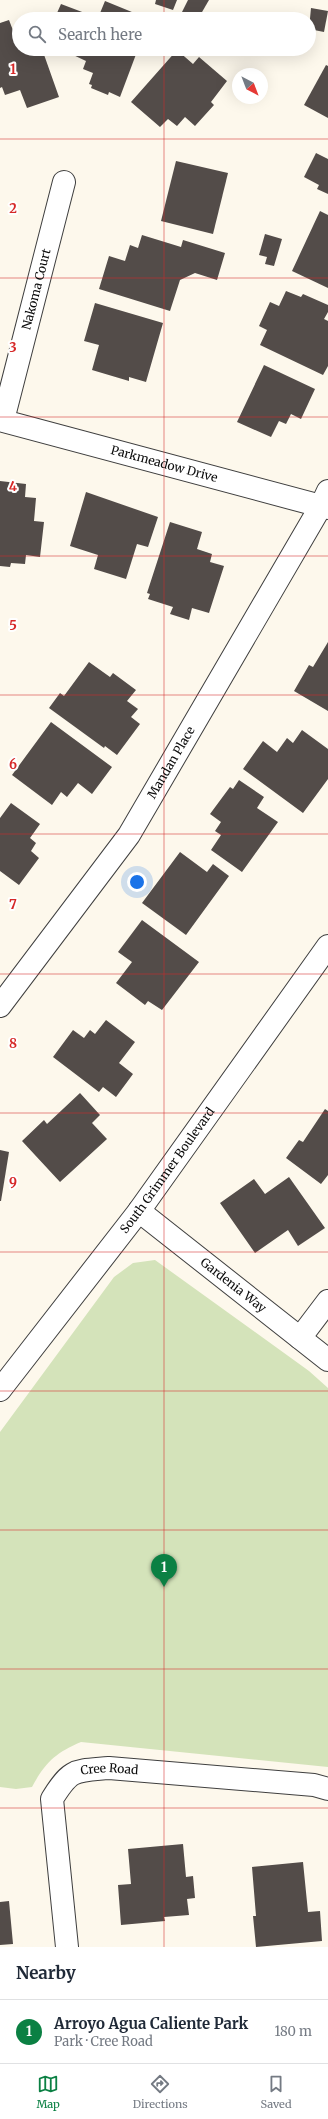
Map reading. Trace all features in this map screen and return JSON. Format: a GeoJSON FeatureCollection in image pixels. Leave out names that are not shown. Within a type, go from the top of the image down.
{"type":"FeatureCollection","features":[{"type":"Feature","properties":{"kind":"street","name":"Nakoma Court"},"geometry":{"type":"LineString","coordinates":[[1,420],[64,182]]}},
{"type":"Feature","properties":{"kind":"street","name":"Parkmeadow Drive"},"geometry":{"type":"LineString","coordinates":[[1,420],[326,502]]}},
{"type":"Feature","properties":{"kind":"street","name":"Mandan Place"},"geometry":{"type":"LineString","coordinates":[[0,1006],[129,835],[326,502]]}},
{"type":"Feature","properties":{"kind":"street","name":"South Grimmer Boulevard"},"geometry":{"type":"LineString","coordinates":[[0,1390],[139,1211],[328,946]]}},
{"type":"Feature","properties":{"kind":"street","name":"Gardenia Way"},"geometry":{"type":"LineString","coordinates":[[139,1211],[328,1360]]}},
{"type":"Feature","properties":{"kind":"street"},"geometry":{"type":"LineString","coordinates":[[300,1338],[328,1301]]}},
{"type":"Feature","properties":{"kind":"street","name":"Cree Road"},"geometry":{"type":"LineString","coordinates":[[66,1947],[52,1799],[63,1780],[77,1771],[109,1768],[314,1785],[328,1789]]}},
{"type":"Feature","properties":{"kind":"green space"},"geometry":{"type":"Polygon","coordinates":[[[155,1260],[309,1371],[328,1388],[328,1767],[81,1742],[64,1750],[46,1765],[32,1787],[16,1789],[0,1787],[0,1432],[114,1277],[133,1263],[155,1260]]]}},
{"type":"Feature","properties":{"kind":"building"},"geometry":{"type":"Polygon","coordinates":[[[156,0],[177,0],[173,10],[155,4],[156,0]]]}},
{"type":"Feature","properties":{"kind":"building"},"geometry":{"type":"Polygon","coordinates":[[[188,0],[209,0],[202,12],[182,12],[188,0]]]}},
{"type":"Feature","properties":{"kind":"building"},"geometry":{"type":"Polygon","coordinates":[[[105,1],[132,12],[100,12],[105,1]]]}},
{"type":"Feature","properties":{"kind":"building"},"geometry":{"type":"Polygon","coordinates":[[[61,4],[82,12],[57,12],[61,4]]]}},
{"type":"Feature","properties":{"kind":"building"},"geometry":{"type":"Polygon","coordinates":[[[311,8],[328,11],[324,32],[316,30],[316,12],[311,12],[311,8]]]}},
{"type":"Feature","properties":{"kind":"building"},"geometry":{"type":"Polygon","coordinates":[[[9,20],[12,28],[12,56],[44,56],[59,97],[27,108],[20,90],[5,95],[2,87],[0,88],[0,23],[9,20]]]}},
{"type":"Feature","properties":{"kind":"building"},"geometry":{"type":"Polygon","coordinates":[[[75,56],[135,56],[120,97],[109,92],[108,95],[91,88],[92,85],[89,84],[93,73],[83,69],[86,61],[75,56]]]}},
{"type":"Feature","properties":{"kind":"building"},"geometry":{"type":"Polygon","coordinates":[[[172,56],[184,56],[193,64],[199,57],[227,81],[211,102],[214,105],[195,126],[185,117],[177,126],[168,119],[160,127],[131,102],[172,56]]]}},
{"type":"Feature","properties":{"kind":"building"},"geometry":{"type":"Polygon","coordinates":[[[326,65],[328,66],[328,118],[304,105],[326,65]]]}},
{"type":"Feature","properties":{"kind":"building"},"geometry":{"type":"Polygon","coordinates":[[[316,153],[328,159],[328,194],[317,189],[319,185],[304,177],[316,153]]]}},
{"type":"Feature","properties":{"kind":"building"},"geometry":{"type":"Polygon","coordinates":[[[176,161],[228,173],[213,234],[161,221],[176,161]]]}},
{"type":"Feature","properties":{"kind":"building"},"geometry":{"type":"Polygon","coordinates":[[[320,211],[328,215],[328,288],[292,271],[320,211]]]}},
{"type":"Feature","properties":{"kind":"building"},"geometry":{"type":"Polygon","coordinates":[[[265,234],[282,239],[274,266],[265,264],[267,257],[259,255],[265,234]]]}},
{"type":"Feature","properties":{"kind":"building"},"geometry":{"type":"Polygon","coordinates":[[[142,235],[181,247],[183,240],[225,253],[217,280],[195,273],[180,280],[170,311],[99,289],[109,256],[125,261],[130,245],[138,248],[142,235]]]}},
{"type":"Feature","properties":{"kind":"building"},"geometry":{"type":"Polygon","coordinates":[[[286,291],[301,297],[303,294],[328,305],[328,312],[324,319],[328,321],[328,366],[323,375],[260,345],[267,330],[259,326],[270,302],[279,306],[286,291]]]}},
{"type":"Feature","properties":{"kind":"building"},"geometry":{"type":"Polygon","coordinates":[[[95,303],[163,323],[146,382],[129,377],[129,381],[92,370],[99,345],[84,341],[95,303]]]}},
{"type":"Feature","properties":{"kind":"building"},"geometry":{"type":"Polygon","coordinates":[[[264,365],[315,389],[301,419],[291,414],[286,424],[279,421],[271,437],[237,422],[264,365]]]}},
{"type":"Feature","properties":{"kind":"building"},"geometry":{"type":"Polygon","coordinates":[[[0,481],[26,484],[25,497],[36,498],[34,521],[44,522],[40,557],[26,555],[25,564],[11,563],[10,567],[0,566],[0,481]]]}},
{"type":"Feature","properties":{"kind":"building"},"geometry":{"type":"Polygon","coordinates":[[[86,492],[158,517],[148,547],[137,544],[126,579],[94,569],[98,555],[70,546],[86,492]]]}},
{"type":"Feature","properties":{"kind":"building"},"geometry":{"type":"Polygon","coordinates":[[[170,522],[202,532],[197,549],[212,554],[210,562],[224,566],[209,613],[192,608],[189,620],[170,614],[173,607],[148,599],[150,594],[147,593],[170,522]]]}},
{"type":"Feature","properties":{"kind":"building"},"geometry":{"type":"Polygon","coordinates":[[[328,642],[328,711],[294,691],[309,665],[313,667],[328,642]]]}},
{"type":"Feature","properties":{"kind":"building"},"geometry":{"type":"Polygon","coordinates":[[[89,662],[110,677],[113,673],[136,690],[127,701],[138,709],[131,717],[140,724],[117,755],[105,746],[104,748],[49,708],[60,693],[64,696],[89,662]]]}},
{"type":"Feature","properties":{"kind":"building"},"geometry":{"type":"Polygon","coordinates":[[[51,722],[112,767],[92,794],[78,783],[67,797],[61,792],[52,805],[12,775],[51,722]]]}},
{"type":"Feature","properties":{"kind":"building"},"geometry":{"type":"Polygon","coordinates":[[[302,730],[328,749],[328,779],[303,813],[243,769],[263,741],[277,752],[287,738],[293,743],[302,730]]]}},
{"type":"Feature","properties":{"kind":"building"},"geometry":{"type":"Polygon","coordinates":[[[239,780],[264,797],[257,808],[278,822],[242,872],[211,850],[221,835],[215,831],[221,822],[210,814],[230,787],[233,789],[239,780]]]}},
{"type":"Feature","properties":{"kind":"building"},"geometry":{"type":"Polygon","coordinates":[[[11,803],[40,824],[30,838],[36,843],[31,851],[39,858],[19,885],[0,871],[0,818],[11,803]]]}},
{"type":"Feature","properties":{"kind":"building"},"geometry":{"type":"Polygon","coordinates":[[[180,852],[207,872],[213,864],[229,876],[186,935],[142,903],[180,852]]]}},
{"type":"Feature","properties":{"kind":"building"},"geometry":{"type":"Polygon","coordinates":[[[142,920],[199,962],[162,1010],[148,1001],[145,1005],[116,983],[132,962],[118,952],[142,920]]]}},
{"type":"Feature","properties":{"kind":"building"},"geometry":{"type":"Polygon","coordinates":[[[106,1020],[135,1042],[119,1063],[133,1074],[116,1097],[103,1087],[99,1092],[53,1057],[73,1030],[84,1038],[90,1030],[95,1034],[106,1020]]]}},
{"type":"Feature","properties":{"kind":"building"},"geometry":{"type":"Polygon","coordinates":[[[80,1093],[100,1115],[92,1123],[107,1139],[60,1182],[22,1141],[44,1120],[47,1124],[80,1093]]]}},
{"type":"Feature","properties":{"kind":"building"},"geometry":{"type":"Polygon","coordinates":[[[325,1109],[328,1111],[328,1175],[321,1184],[286,1158],[299,1140],[303,1142],[325,1109]]]}},
{"type":"Feature","properties":{"kind":"building"},"geometry":{"type":"Polygon","coordinates":[[[0,1150],[9,1152],[1,1201],[0,1201],[0,1150]]]}},
{"type":"Feature","properties":{"kind":"building"},"geometry":{"type":"Polygon","coordinates":[[[289,1177],[325,1228],[298,1246],[288,1230],[255,1253],[220,1203],[254,1179],[265,1194],[289,1177]]]}},
{"type":"Feature","properties":{"kind":"building"},"geometry":{"type":"Polygon","coordinates":[[[183,1844],[186,1877],[193,1876],[195,1898],[187,1899],[189,1915],[164,1917],[165,1921],[121,1925],[118,1885],[131,1884],[128,1849],[183,1844]]]}},
{"type":"Feature","properties":{"kind":"building"},"geometry":{"type":"Polygon","coordinates":[[[303,1862],[308,1912],[320,1911],[322,1941],[256,1947],[253,1916],[256,1916],[252,1867],[303,1862]]]}},
{"type":"Feature","properties":{"kind":"building"},"geometry":{"type":"Polygon","coordinates":[[[9,1901],[13,1944],[0,1945],[0,1902],[9,1901]]]}},
{"type":"Feature","properties":{"kind":"place","name":"Arroyo Agua Caliente Park"},"geometry":{"type":"Point","coordinates":[164,1587]}}]}
